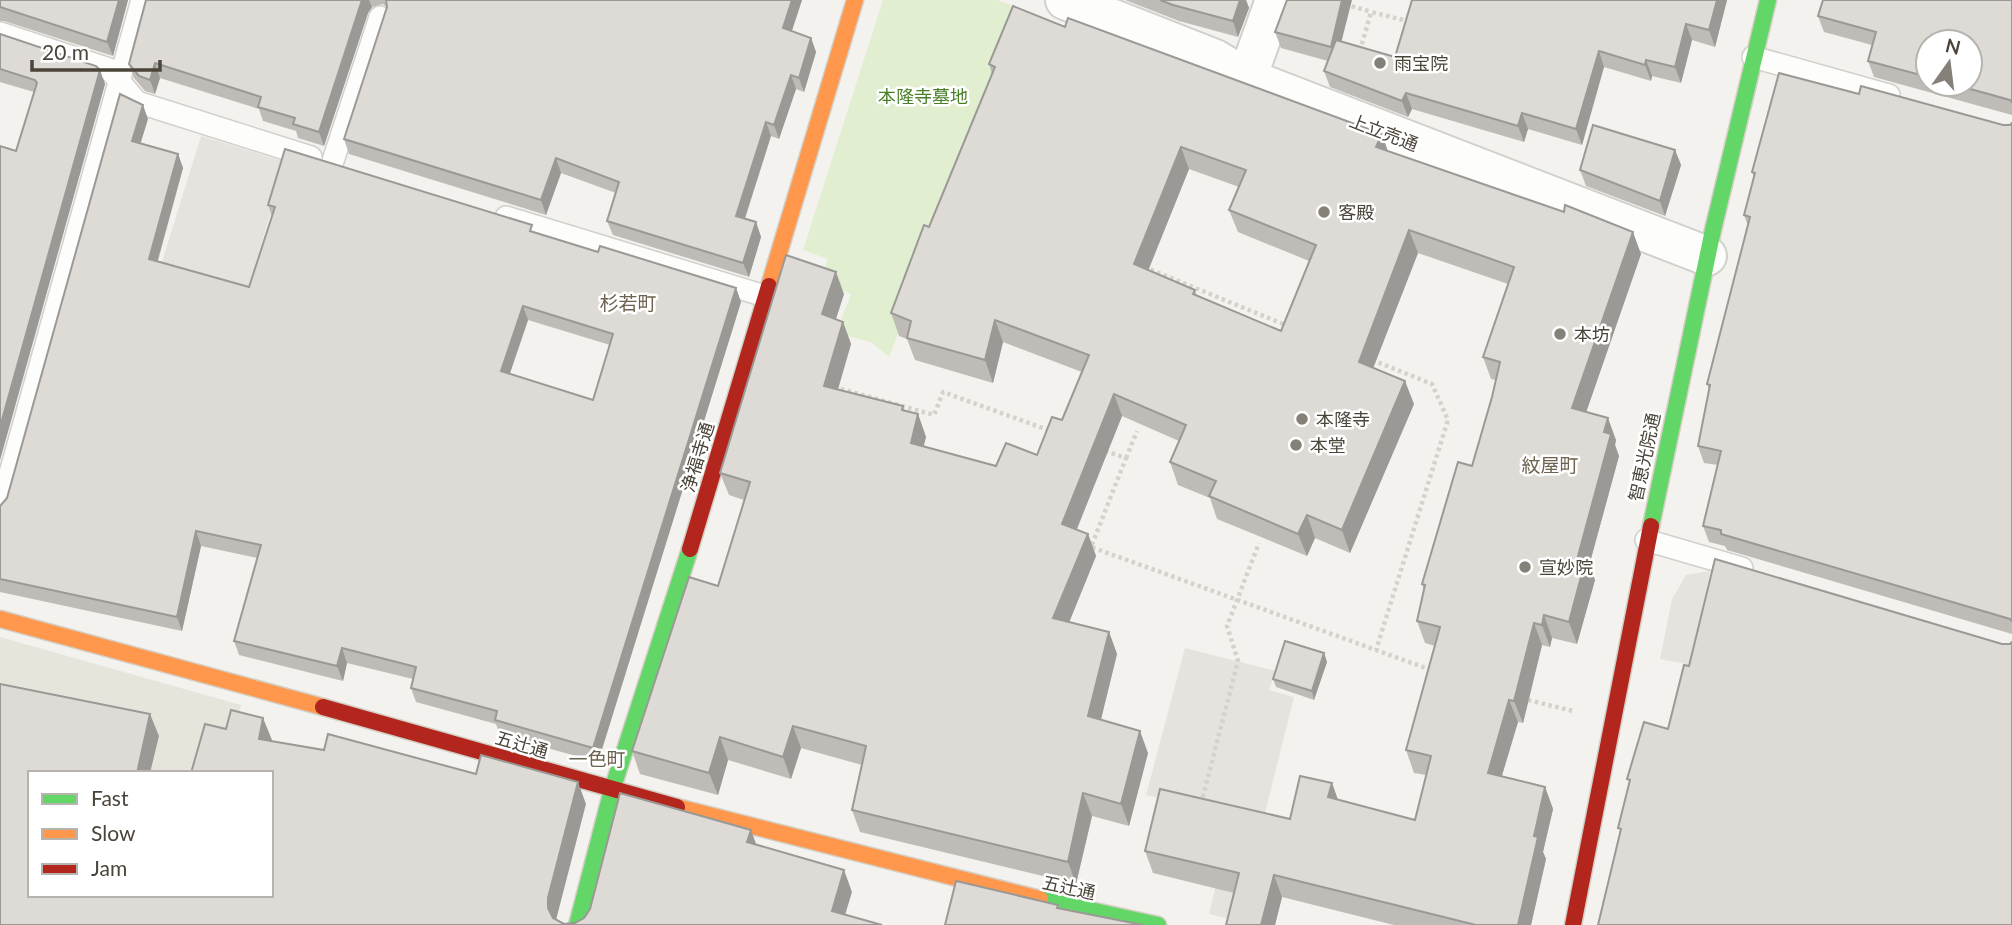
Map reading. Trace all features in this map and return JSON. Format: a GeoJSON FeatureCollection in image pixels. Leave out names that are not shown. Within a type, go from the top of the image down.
{"type":"FeatureCollection","features":[{"type":"Feature","properties":{"kind":"street","name":"浄福寺通"},"geometry":{"type":"LineString","coordinates":[[577,925],[612,790],[678,587],[856,0]]}},
{"type":"Feature","properties":{"kind":"street","name":"上立売通"},"geometry":{"type":"LineString","coordinates":[[1065,0],[1215,59],[1247,78],[1707,256]]}},
{"type":"Feature","properties":{"kind":"street"},"geometry":{"type":"LineString","coordinates":[[1247,78],[1275,0]]}},
{"type":"Feature","properties":{"kind":"street","name":"智恵光院通"},"geometry":{"type":"LineString","coordinates":[[1573,925],[1646,540],[1707,256],[1768,0]]}},
{"type":"Feature","properties":{"kind":"street","name":"五辻通"},"geometry":{"type":"LineString","coordinates":[[0,619],[612,790],[1004,893],[1158,925]]}},
{"type":"Feature","properties":{"kind":"lane"},"geometry":{"type":"LineString","coordinates":[[0,509],[142,0]]}},
{"type":"Feature","properties":{"kind":"lane"},"geometry":{"type":"LineString","coordinates":[[332,164],[380,18]]}},
{"type":"Feature","properties":{"kind":"lane"},"geometry":{"type":"LineString","coordinates":[[0,33],[109,69],[137,102],[356,171]]}},
{"type":"Feature","properties":{"kind":"lane"},"geometry":{"type":"LineString","coordinates":[[1754,57],[1908,100]]}},
{"type":"Feature","properties":{"kind":"lane"},"geometry":{"type":"LineString","coordinates":[[486,211],[765,296]]}},
{"type":"Feature","properties":{"kind":"lane"},"geometry":{"type":"LineString","coordinates":[[1646,540],[1758,573]]}},
{"type":"Feature","properties":{"kind":"path"},"geometry":{"type":"LineString","coordinates":[[1339,3],[1415,23]]}},
{"type":"Feature","properties":{"kind":"path"},"geometry":{"type":"LineString","coordinates":[[1358,58],[1371,12]]}},
{"type":"Feature","properties":{"kind":"path"},"geometry":{"type":"LineString","coordinates":[[1138,264],[1299,330]]}},
{"type":"Feature","properties":{"kind":"path"},"geometry":{"type":"LineString","coordinates":[[1360,355],[1432,384],[1448,420],[1376,650]]}},
{"type":"Feature","properties":{"kind":"path"},"geometry":{"type":"LineString","coordinates":[[832,386],[934,415],[943,392],[1063,435]]}},
{"type":"Feature","properties":{"kind":"path"},"geometry":{"type":"LineString","coordinates":[[1137,431],[1091,547],[1436,672]]}},
{"type":"Feature","properties":{"kind":"path"},"geometry":{"type":"LineString","coordinates":[[1101,449],[1126,458]]}},
{"type":"Feature","properties":{"kind":"path"},"geometry":{"type":"LineString","coordinates":[[1201,806],[1238,661],[1227,626],[1259,543]]}},
{"type":"Feature","properties":{"kind":"path"},"geometry":{"type":"LineString","coordinates":[[1528,700],[1584,714]]}},
{"type":"Feature","properties":{"kind":"shaded area"},"geometry":{"type":"Polygon","coordinates":[[[201,136],[286,162],[247,291],[161,265],[201,136]]]}},
{"type":"Feature","properties":{"kind":"shaded area"},"geometry":{"type":"Polygon","coordinates":[[[1710,571],[1691,665],[1660,659],[1672,599],[1686,575],[1710,571]]]}},
{"type":"Feature","properties":{"kind":"shaded area"},"geometry":{"type":"Polygon","coordinates":[[[0,637],[241,705],[225,771],[28,771],[28,897],[0,925],[0,637]]]}},
{"type":"Feature","properties":{"kind":"shaded area"},"geometry":{"type":"Polygon","coordinates":[[[1185,648],[1276,671],[1269,690],[1294,697],[1238,921],[1209,914],[1229,832],[1214,812],[1146,795],[1185,648]]]}},
{"type":"Feature","properties":{"kind":"green space","name":"本隆寺墓地"},"geometry":{"type":"Polygon","coordinates":[[[883,0],[997,0],[1024,10],[889,357],[871,342],[836,333],[851,294],[820,281],[828,259],[803,250],[883,0]]]}},
{"type":"Feature","properties":{"kind":"building"},"geometry":{"type":"Polygon","coordinates":[[[0,0],[119,0],[107,42],[0,7],[0,0]]]}},
{"type":"Feature","properties":{"kind":"building"},"geometry":{"type":"Polygon","coordinates":[[[146,0],[362,0],[319,132],[293,124],[295,118],[258,107],[261,97],[155,63],[150,80],[139,76],[129,64],[146,0]]]}},
{"type":"Feature","properties":{"kind":"building"},"geometry":{"type":"Polygon","coordinates":[[[386,0],[792,0],[783,28],[811,38],[799,78],[791,75],[774,125],[766,122],[736,216],[756,222],[743,263],[607,221],[619,182],[556,158],[541,200],[344,139],[387,7],[386,0]]]}},
{"type":"Feature","properties":{"kind":"building"},"geometry":{"type":"Polygon","coordinates":[[[1160,0],[1240,0],[1233,21],[1160,0]]]}},
{"type":"Feature","properties":{"kind":"building"},"geometry":{"type":"Polygon","coordinates":[[[1287,0],[1342,0],[1331,47],[1275,32],[1287,0]]]}},
{"type":"Feature","properties":{"kind":"building"},"geometry":{"type":"Polygon","coordinates":[[[1412,0],[1717,0],[1709,30],[1686,24],[1675,67],[1646,60],[1645,65],[1599,51],[1576,129],[1522,113],[1518,126],[1406,93],[1402,101],[1324,71],[1336,40],[1395,57],[1412,0]]]}},
{"type":"Feature","properties":{"kind":"building"},"geometry":{"type":"Polygon","coordinates":[[[1823,0],[2012,0],[2012,102],[1984,93],[1984,28],[1914,28],[1914,73],[1868,61],[1876,32],[1818,16],[1823,0]]]}},
{"type":"Feature","properties":{"kind":"building"},"geometry":{"type":"Polygon","coordinates":[[[1013,6],[1065,27],[1068,18],[1382,134],[1376,147],[1564,212],[1565,205],[1633,232],[1572,408],[1608,418],[1604,432],[1611,434],[1578,556],[1586,558],[1569,622],[1544,615],[1542,625],[1534,623],[1514,701],[1509,700],[1488,773],[1545,787],[1534,836],[1538,837],[1518,925],[1476,925],[1274,875],[1261,925],[1226,925],[1239,873],[1145,851],[1160,789],[1290,819],[1300,776],[1332,783],[1328,797],[1415,820],[1431,756],[1406,750],[1440,627],[1417,621],[1425,585],[1422,584],[1458,462],[1472,466],[1500,362],[1483,357],[1514,267],[1409,230],[1359,362],[1405,381],[1342,530],[1307,515],[1298,534],[1209,496],[1216,481],[1170,462],[1186,425],[1114,394],[1062,524],[1088,534],[1053,618],[1109,632],[1088,716],[1140,731],[1121,804],[1083,793],[1068,862],[852,810],[866,746],[793,726],[783,757],[720,737],[709,773],[632,751],[689,577],[718,586],[750,482],[720,473],[786,255],[836,272],[822,314],[843,322],[824,386],[903,406],[902,410],[918,414],[911,443],[996,466],[1006,443],[1037,455],[1052,417],[1062,420],[1089,355],[995,320],[985,360],[907,338],[911,321],[891,313],[924,225],[929,227],[995,67],[989,64],[1013,6]],[[1181,147],[1134,264],[1195,290],[1193,294],[1281,331],[1316,245],[1229,210],[1246,170],[1181,147]]]}},
{"type":"Feature","properties":{"kind":"building"},"geometry":{"type":"Polygon","coordinates":[[[0,34],[96,66],[100,70],[0,427],[0,146],[16,151],[37,83],[0,69],[0,34]]]}},
{"type":"Feature","properties":{"kind":"building"},"geometry":{"type":"Polygon","coordinates":[[[1779,73],[1859,94],[1861,86],[2003,125],[2012,123],[2012,621],[1721,534],[1721,530],[1703,526],[1721,451],[1698,446],[1710,385],[1707,384],[1750,217],[1744,215],[1755,173],[1752,172],[1779,73]]]}},
{"type":"Feature","properties":{"kind":"building"},"geometry":{"type":"Polygon","coordinates":[[[120,94],[143,105],[132,141],[178,154],[149,259],[249,287],[275,207],[268,205],[285,149],[532,225],[530,231],[598,252],[600,246],[736,288],[593,748],[495,720],[497,711],[411,688],[416,667],[342,648],[337,666],[234,641],[261,545],[196,531],[177,617],[0,579],[0,506],[7,498],[120,94]],[[523,306],[501,371],[593,400],[613,334],[523,306]]]}},
{"type":"Feature","properties":{"kind":"building"},"geometry":{"type":"Polygon","coordinates":[[[1593,125],[1675,150],[1660,201],[1580,170],[1593,125]]]}},
{"type":"Feature","properties":{"kind":"building"},"geometry":{"type":"Polygon","coordinates":[[[1715,559],[2002,644],[2012,642],[2012,925],[1598,925],[1621,829],[1618,828],[1630,780],[1627,779],[1644,722],[1668,729],[1684,665],[1689,666],[1715,559]]]}},
{"type":"Feature","properties":{"kind":"building"},"geometry":{"type":"Polygon","coordinates":[[[1285,641],[1324,653],[1312,691],[1273,679],[1285,641]]]}},
{"type":"Feature","properties":{"kind":"building"},"geometry":{"type":"Polygon","coordinates":[[[0,684],[150,714],[137,771],[28,771],[28,897],[273,897],[273,771],[192,771],[205,724],[226,729],[231,710],[263,718],[259,739],[324,750],[328,734],[476,774],[481,755],[578,782],[548,898],[548,908],[553,918],[564,924],[575,923],[584,918],[590,909],[620,793],[751,830],[747,842],[844,870],[832,911],[882,925],[0,925],[0,684]]]}},
{"type":"Feature","properties":{"kind":"building"},"geometry":{"type":"Polygon","coordinates":[[[956,881],[1058,905],[1057,908],[1143,925],[945,925],[956,881]]]}},
{"type":"Feature","properties":{"kind":"traffic: fast"},"geometry":{"type":"LineString","coordinates":[[1651,526],[1713,230],[1768,0]]}},
{"type":"Feature","properties":{"kind":"traffic: fast"},"geometry":{"type":"LineString","coordinates":[[577,925],[612,790],[690,549]]}},
{"type":"Feature","properties":{"kind":"traffic: fast"},"geometry":{"type":"LineString","coordinates":[[1040,899],[1158,925]]}},
{"type":"Feature","properties":{"kind":"traffic: slow"},"geometry":{"type":"LineString","coordinates":[[769,286],[855,0]]}},
{"type":"Feature","properties":{"kind":"traffic: slow"},"geometry":{"type":"LineString","coordinates":[[0,619],[323,707]]}},
{"type":"Feature","properties":{"kind":"traffic: slow"},"geometry":{"type":"LineString","coordinates":[[677,807],[1040,899]]}},
{"type":"Feature","properties":{"kind":"traffic: jam"},"geometry":{"type":"LineString","coordinates":[[690,549],[769,286]]}},
{"type":"Feature","properties":{"kind":"traffic: jam"},"geometry":{"type":"LineString","coordinates":[[1573,925],[1651,526]]}},
{"type":"Feature","properties":{"kind":"traffic: jam"},"geometry":{"type":"LineString","coordinates":[[323,707],[677,807]]}},
{"type":"Feature","properties":{"kind":"place","name":"雨宝院"},"geometry":{"type":"Point","coordinates":[1380,63]}},
{"type":"Feature","properties":{"kind":"place","name":"客殿"},"geometry":{"type":"Point","coordinates":[1324,212]}},
{"type":"Feature","properties":{"kind":"place","name":"本坊"},"geometry":{"type":"Point","coordinates":[1560,334]}},
{"type":"Feature","properties":{"kind":"place","name":"本隆寺"},"geometry":{"type":"Point","coordinates":[1302,419]}},
{"type":"Feature","properties":{"kind":"place","name":"本堂"},"geometry":{"type":"Point","coordinates":[1296,445]}},
{"type":"Feature","properties":{"kind":"place","name":"宣妙院"},"geometry":{"type":"Point","coordinates":[1525,567]}},
{"type":"Feature","properties":{"kind":"district","name":"杉若町"},"geometry":{"type":"Point","coordinates":[628,302]}},
{"type":"Feature","properties":{"kind":"district","name":"紋屋町"},"geometry":{"type":"Point","coordinates":[1550,464]}},
{"type":"Feature","properties":{"kind":"district","name":"一色町"},"geometry":{"type":"Point","coordinates":[597,758]}}]}
